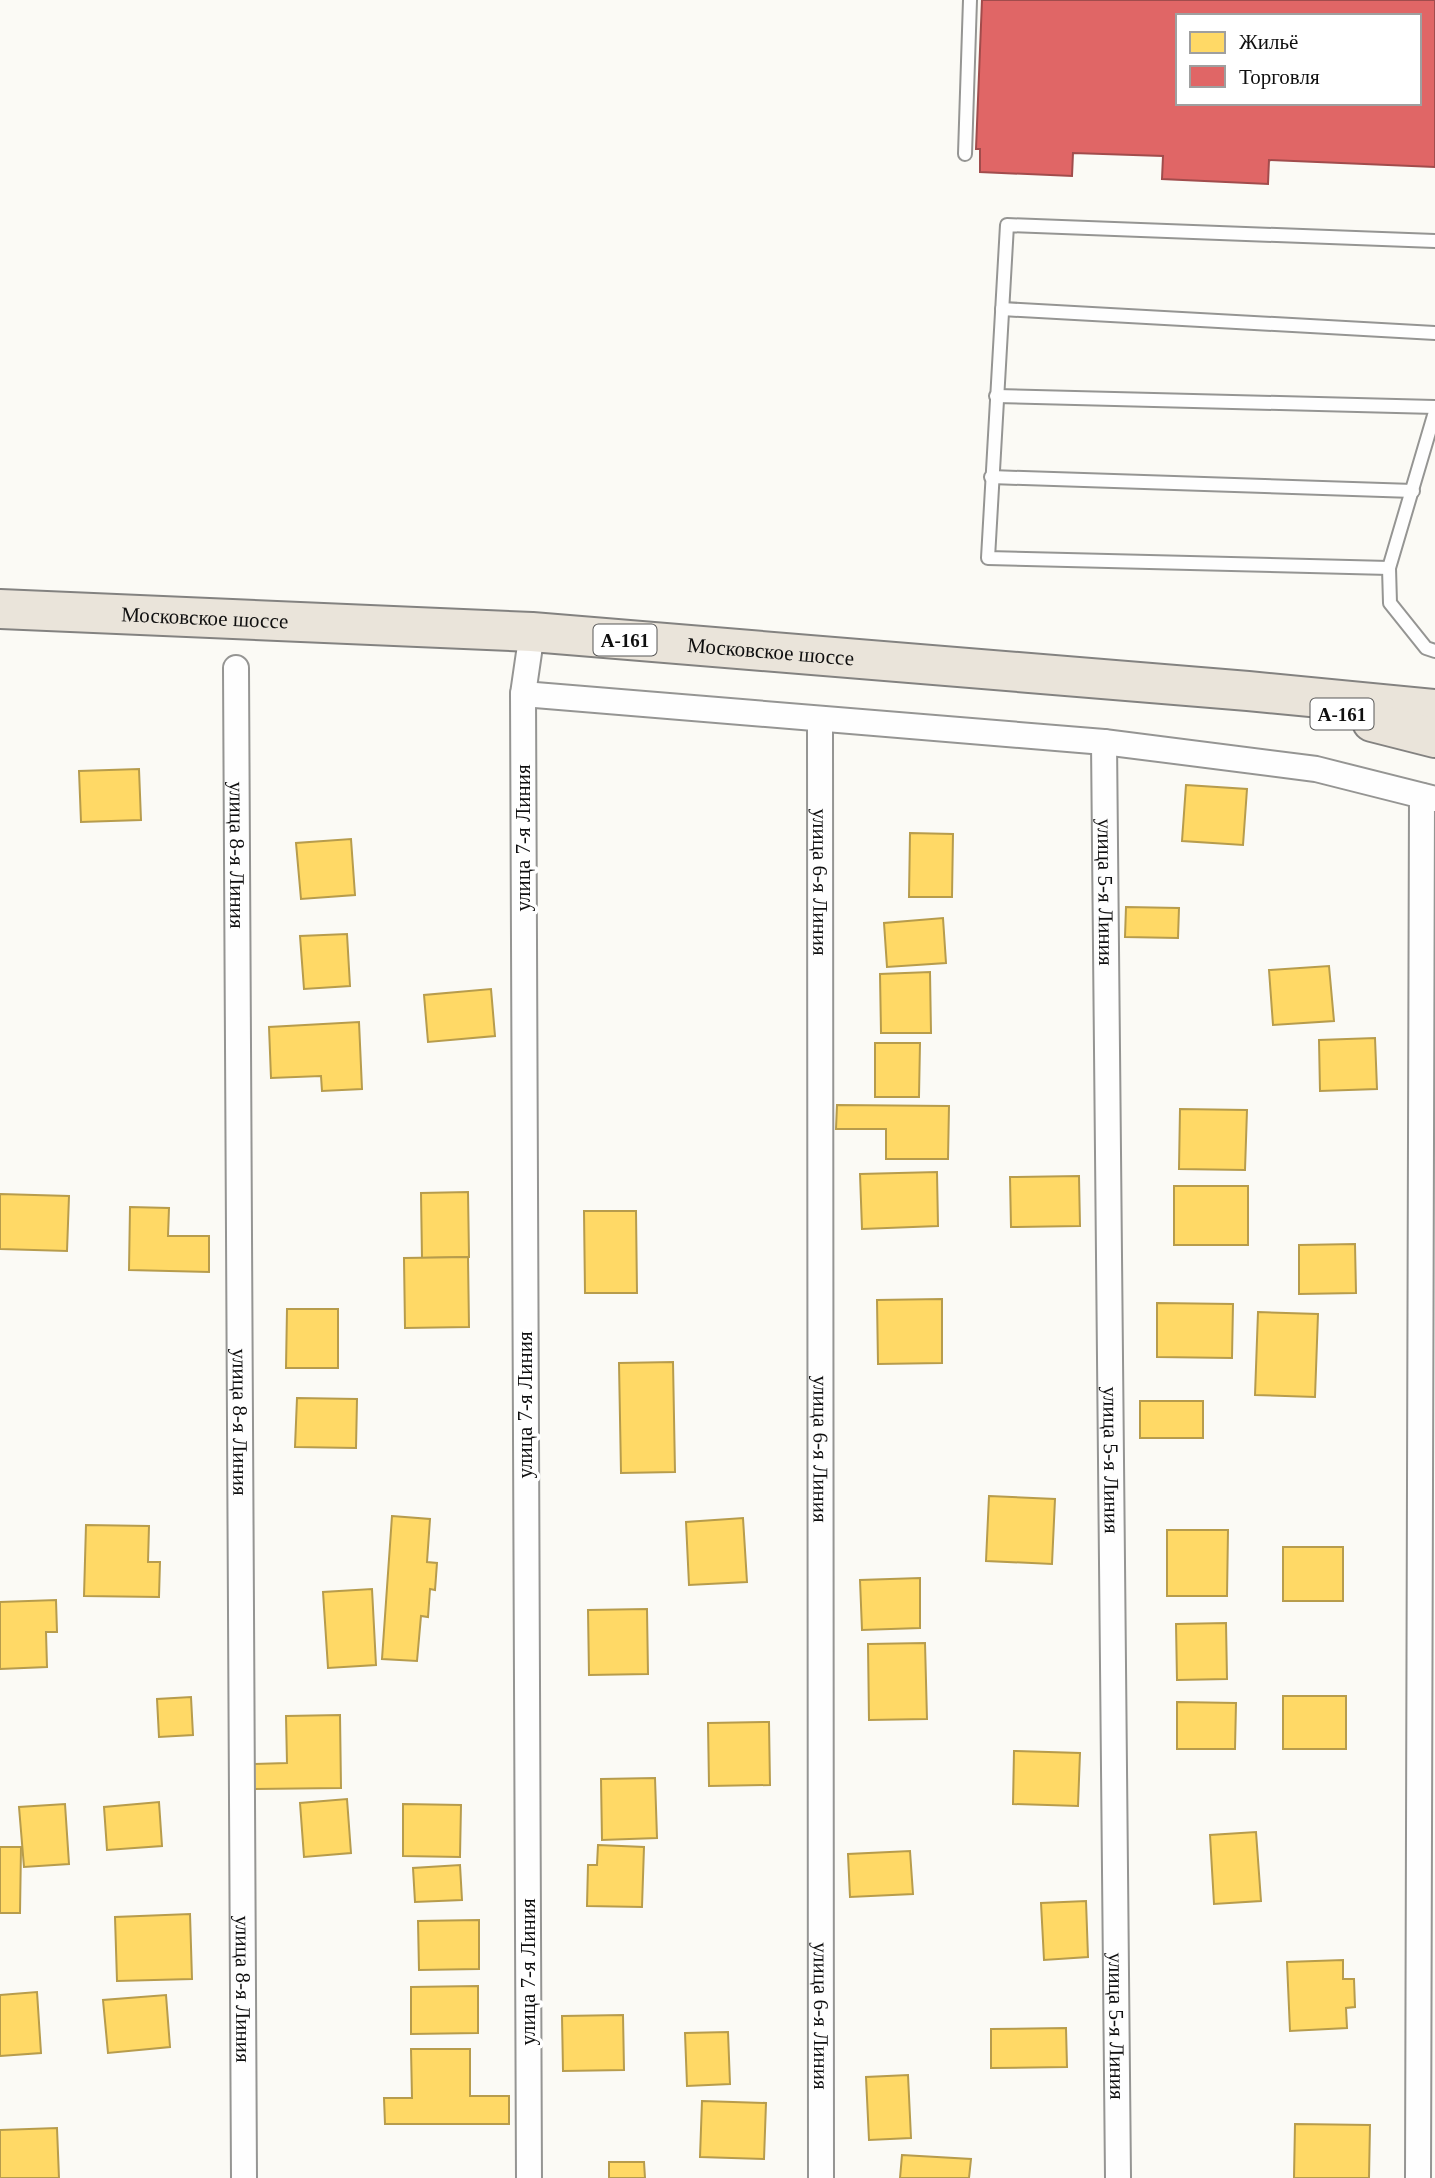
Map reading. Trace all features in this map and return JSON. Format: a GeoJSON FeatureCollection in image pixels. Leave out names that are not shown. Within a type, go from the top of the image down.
{"type":"FeatureCollection","features":[{"type":"Feature","properties":{"kind":"highway","name":"Московское шоссе"},"geometry":{"type":"LineString","coordinates":[[0,609],[532,632],[1248,691]]}},
{"type":"Feature","properties":{"kind":"highway","name":"А-161"},"geometry":{"type":"LineString","coordinates":[[1248,691],[1435,709]]}},
{"type":"Feature","properties":{"kind":"highway","name":"А-161"},"geometry":{"type":"LineString","coordinates":[[1248,691],[1435,738]]}},
{"type":"Feature","properties":{"kind":"street","name":"улица 7-я Линия"},"geometry":{"type":"LineString","coordinates":[[529,2178],[523,694],[532,632]]}},
{"type":"Feature","properties":{"kind":"street","name":"улица 8-я Линия"},"geometry":{"type":"LineString","coordinates":[[236,668],[244,2178]]}},
{"type":"Feature","properties":{"kind":"street"},"geometry":{"type":"LineString","coordinates":[[523,694],[1104,742],[1316,769],[1428,797],[1418,2178]]}},
{"type":"Feature","properties":{"kind":"street","name":"улица 6-я Линия"},"geometry":{"type":"LineString","coordinates":[[820,719],[821,2178]]}},
{"type":"Feature","properties":{"kind":"street","name":"улица 5-я Линия"},"geometry":{"type":"LineString","coordinates":[[1104,742],[1118,2178]]}},
{"type":"Feature","properties":{"kind":"lane"},"geometry":{"type":"LineString","coordinates":[[965,154],[970,0]]}},
{"type":"Feature","properties":{"kind":"lane"},"geometry":{"type":"LineString","coordinates":[[1389,568],[988,558],[1007,225],[1435,241]]}},
{"type":"Feature","properties":{"kind":"lane"},"geometry":{"type":"LineString","coordinates":[[1002,309],[1435,333]]}},
{"type":"Feature","properties":{"kind":"lane"},"geometry":{"type":"LineString","coordinates":[[996,396],[1435,410],[1389,568],[1390,603],[1426,648],[1435,651]]}},
{"type":"Feature","properties":{"kind":"lane"},"geometry":{"type":"LineString","coordinates":[[991,477],[1413,491]]}},
{"type":"Feature","properties":{"kind":"building: Жильё"},"geometry":{"type":"Polygon","coordinates":[[[139,769],[141,820],[81,822],[79,771],[139,769]]]}},
{"type":"Feature","properties":{"kind":"building: Жильё"},"geometry":{"type":"Polygon","coordinates":[[[1186,785],[1247,789],[1243,845],[1182,841],[1186,785]]]}},
{"type":"Feature","properties":{"kind":"building: Жильё"},"geometry":{"type":"Polygon","coordinates":[[[910,833],[953,834],[952,897],[909,897],[910,833]]]}},
{"type":"Feature","properties":{"kind":"building: Жильё"},"geometry":{"type":"Polygon","coordinates":[[[351,839],[355,895],[301,899],[296,843],[351,839]]]}},
{"type":"Feature","properties":{"kind":"building: Жильё"},"geometry":{"type":"Polygon","coordinates":[[[1126,907],[1179,908],[1178,938],[1125,937],[1126,907]]]}},
{"type":"Feature","properties":{"kind":"building: Жильё"},"geometry":{"type":"Polygon","coordinates":[[[943,918],[946,963],[887,967],[884,923],[943,918]]]}},
{"type":"Feature","properties":{"kind":"building: Жильё"},"geometry":{"type":"Polygon","coordinates":[[[347,934],[350,986],[304,989],[300,936],[347,934]]]}},
{"type":"Feature","properties":{"kind":"building: Жильё"},"geometry":{"type":"Polygon","coordinates":[[[1329,966],[1334,1021],[1273,1025],[1269,970],[1329,966]]]}},
{"type":"Feature","properties":{"kind":"building: Жильё"},"geometry":{"type":"Polygon","coordinates":[[[930,972],[931,1033],[881,1033],[880,974],[930,972]]]}},
{"type":"Feature","properties":{"kind":"building: Жильё"},"geometry":{"type":"Polygon","coordinates":[[[491,989],[495,1036],[428,1042],[424,995],[491,989]]]}},
{"type":"Feature","properties":{"kind":"building: Жильё"},"geometry":{"type":"Polygon","coordinates":[[[359,1022],[362,1089],[322,1091],[321,1076],[271,1078],[269,1027],[359,1022]]]}},
{"type":"Feature","properties":{"kind":"building: Жильё"},"geometry":{"type":"Polygon","coordinates":[[[1375,1038],[1377,1089],[1320,1091],[1319,1040],[1375,1038]]]}},
{"type":"Feature","properties":{"kind":"building: Жильё"},"geometry":{"type":"Polygon","coordinates":[[[875,1043],[920,1043],[919,1097],[875,1097],[875,1043]]]}},
{"type":"Feature","properties":{"kind":"building: Жильё"},"geometry":{"type":"Polygon","coordinates":[[[837,1105],[949,1106],[948,1159],[886,1159],[886,1129],[836,1129],[837,1105]]]}},
{"type":"Feature","properties":{"kind":"building: Жильё"},"geometry":{"type":"Polygon","coordinates":[[[1180,1109],[1247,1110],[1245,1170],[1179,1169],[1180,1109]]]}},
{"type":"Feature","properties":{"kind":"building: Жильё"},"geometry":{"type":"Polygon","coordinates":[[[937,1172],[938,1226],[862,1229],[860,1174],[937,1172]]]}},
{"type":"Feature","properties":{"kind":"building: Жильё"},"geometry":{"type":"Polygon","coordinates":[[[1079,1176],[1080,1226],[1011,1227],[1010,1177],[1079,1176]]]}},
{"type":"Feature","properties":{"kind":"building: Жильё"},"geometry":{"type":"Polygon","coordinates":[[[1174,1186],[1248,1186],[1248,1245],[1174,1245],[1174,1186]]]}},
{"type":"Feature","properties":{"kind":"building: Жильё"},"geometry":{"type":"Polygon","coordinates":[[[468,1192],[469,1257],[422,1258],[421,1193],[468,1192]]]}},
{"type":"Feature","properties":{"kind":"building: Жильё"},"geometry":{"type":"Polygon","coordinates":[[[0,1194],[69,1196],[67,1251],[0,1249],[0,1194]]]}},
{"type":"Feature","properties":{"kind":"building: Жильё"},"geometry":{"type":"Polygon","coordinates":[[[130,1207],[169,1208],[168,1236],[209,1236],[209,1272],[129,1270],[130,1207]]]}},
{"type":"Feature","properties":{"kind":"building: Жильё"},"geometry":{"type":"Polygon","coordinates":[[[584,1211],[636,1211],[637,1293],[585,1293],[584,1211]]]}},
{"type":"Feature","properties":{"kind":"building: Жильё"},"geometry":{"type":"Polygon","coordinates":[[[1355,1244],[1356,1293],[1299,1294],[1299,1245],[1355,1244]]]}},
{"type":"Feature","properties":{"kind":"building: Жильё"},"geometry":{"type":"Polygon","coordinates":[[[468,1257],[469,1327],[405,1328],[404,1258],[468,1257]]]}},
{"type":"Feature","properties":{"kind":"building: Жильё"},"geometry":{"type":"Polygon","coordinates":[[[942,1299],[942,1363],[878,1364],[877,1300],[942,1299]]]}},
{"type":"Feature","properties":{"kind":"building: Жильё"},"geometry":{"type":"Polygon","coordinates":[[[1157,1303],[1233,1304],[1232,1358],[1157,1357],[1157,1303]]]}},
{"type":"Feature","properties":{"kind":"building: Жильё"},"geometry":{"type":"Polygon","coordinates":[[[287,1309],[338,1309],[338,1368],[286,1368],[287,1309]]]}},
{"type":"Feature","properties":{"kind":"building: Жильё"},"geometry":{"type":"Polygon","coordinates":[[[1258,1312],[1318,1314],[1315,1397],[1255,1395],[1258,1312]]]}},
{"type":"Feature","properties":{"kind":"building: Жильё"},"geometry":{"type":"Polygon","coordinates":[[[673,1362],[675,1472],[621,1473],[619,1363],[673,1362]]]}},
{"type":"Feature","properties":{"kind":"building: Жильё"},"geometry":{"type":"Polygon","coordinates":[[[297,1398],[357,1399],[356,1448],[295,1447],[297,1398]]]}},
{"type":"Feature","properties":{"kind":"building: Жильё"},"geometry":{"type":"Polygon","coordinates":[[[1140,1401],[1203,1401],[1203,1438],[1140,1438],[1140,1401]]]}},
{"type":"Feature","properties":{"kind":"building: Жильё"},"geometry":{"type":"Polygon","coordinates":[[[989,1496],[1055,1499],[1052,1564],[986,1561],[989,1496]]]}},
{"type":"Feature","properties":{"kind":"building: Жильё"},"geometry":{"type":"Polygon","coordinates":[[[392,1516],[430,1519],[427,1562],[437,1563],[435,1590],[430,1589],[428,1617],[421,1616],[417,1661],[382,1659],[392,1516]]]}},
{"type":"Feature","properties":{"kind":"building: Жильё"},"geometry":{"type":"Polygon","coordinates":[[[743,1518],[747,1582],[689,1585],[686,1522],[743,1518]]]}},
{"type":"Feature","properties":{"kind":"building: Жильё"},"geometry":{"type":"Polygon","coordinates":[[[86,1525],[149,1526],[148,1562],[160,1562],[159,1597],[84,1596],[86,1525]]]}},
{"type":"Feature","properties":{"kind":"building: Жильё"},"geometry":{"type":"Polygon","coordinates":[[[1167,1530],[1228,1530],[1227,1596],[1167,1596],[1167,1530]]]}},
{"type":"Feature","properties":{"kind":"building: Жильё"},"geometry":{"type":"Polygon","coordinates":[[[1283,1547],[1343,1547],[1343,1601],[1283,1601],[1283,1547]]]}},
{"type":"Feature","properties":{"kind":"building: Жильё"},"geometry":{"type":"Polygon","coordinates":[[[920,1578],[920,1628],[862,1630],[860,1580],[920,1578]]]}},
{"type":"Feature","properties":{"kind":"building: Жильё"},"geometry":{"type":"Polygon","coordinates":[[[372,1589],[376,1665],[328,1668],[323,1592],[372,1589]]]}},
{"type":"Feature","properties":{"kind":"building: Жильё"},"geometry":{"type":"Polygon","coordinates":[[[56,1600],[57,1632],[46,1632],[47,1667],[0,1669],[0,1602],[56,1600]]]}},
{"type":"Feature","properties":{"kind":"building: Жильё"},"geometry":{"type":"Polygon","coordinates":[[[647,1609],[648,1674],[589,1675],[588,1610],[647,1609]]]}},
{"type":"Feature","properties":{"kind":"building: Жильё"},"geometry":{"type":"Polygon","coordinates":[[[1226,1623],[1227,1679],[1177,1680],[1176,1624],[1226,1623]]]}},
{"type":"Feature","properties":{"kind":"building: Жильё"},"geometry":{"type":"Polygon","coordinates":[[[925,1643],[927,1719],[869,1720],[868,1644],[925,1643]]]}},
{"type":"Feature","properties":{"kind":"building: Жильё"},"geometry":{"type":"Polygon","coordinates":[[[1283,1696],[1346,1696],[1346,1749],[1283,1749],[1283,1696]]]}},
{"type":"Feature","properties":{"kind":"building: Жильё"},"geometry":{"type":"Polygon","coordinates":[[[191,1697],[193,1735],[159,1737],[157,1699],[191,1697]]]}},
{"type":"Feature","properties":{"kind":"building: Жильё"},"geometry":{"type":"Polygon","coordinates":[[[1177,1702],[1236,1703],[1235,1749],[1177,1749],[1177,1702]]]}},
{"type":"Feature","properties":{"kind":"building: Жильё"},"geometry":{"type":"Polygon","coordinates":[[[340,1715],[341,1788],[250,1789],[250,1764],[287,1763],[286,1716],[340,1715]]]}},
{"type":"Feature","properties":{"kind":"building: Жильё"},"geometry":{"type":"Polygon","coordinates":[[[769,1722],[770,1785],[709,1786],[708,1723],[769,1722]]]}},
{"type":"Feature","properties":{"kind":"building: Жильё"},"geometry":{"type":"Polygon","coordinates":[[[1014,1751],[1080,1753],[1078,1806],[1013,1804],[1014,1751]]]}},
{"type":"Feature","properties":{"kind":"building: Жильё"},"geometry":{"type":"Polygon","coordinates":[[[655,1778],[657,1838],[602,1840],[601,1779],[655,1778]]]}},
{"type":"Feature","properties":{"kind":"building: Жильё"},"geometry":{"type":"Polygon","coordinates":[[[347,1799],[351,1853],[304,1857],[300,1803],[347,1799]]]}},
{"type":"Feature","properties":{"kind":"building: Жильё"},"geometry":{"type":"Polygon","coordinates":[[[159,1802],[162,1846],[107,1850],[104,1807],[159,1802]]]}},
{"type":"Feature","properties":{"kind":"building: Жильё"},"geometry":{"type":"Polygon","coordinates":[[[65,1804],[69,1864],[24,1867],[19,1807],[65,1804]]]}},
{"type":"Feature","properties":{"kind":"building: Жильё"},"geometry":{"type":"Polygon","coordinates":[[[403,1804],[461,1805],[460,1857],[403,1856],[403,1804]]]}},
{"type":"Feature","properties":{"kind":"building: Жильё"},"geometry":{"type":"Polygon","coordinates":[[[1256,1832],[1261,1901],[1214,1904],[1210,1835],[1256,1832]]]}},
{"type":"Feature","properties":{"kind":"building: Жильё"},"geometry":{"type":"Polygon","coordinates":[[[598,1845],[644,1847],[642,1907],[587,1906],[588,1865],[597,1865],[598,1845]]]}},
{"type":"Feature","properties":{"kind":"building: Жильё"},"geometry":{"type":"Polygon","coordinates":[[[0,1847],[21,1847],[20,1913],[0,1913],[0,1847]]]}},
{"type":"Feature","properties":{"kind":"building: Жильё"},"geometry":{"type":"Polygon","coordinates":[[[910,1851],[913,1894],[850,1897],[848,1854],[910,1851]]]}},
{"type":"Feature","properties":{"kind":"building: Жильё"},"geometry":{"type":"Polygon","coordinates":[[[460,1865],[462,1900],[415,1902],[413,1868],[460,1865]]]}},
{"type":"Feature","properties":{"kind":"building: Жильё"},"geometry":{"type":"Polygon","coordinates":[[[1086,1901],[1088,1957],[1044,1960],[1041,1903],[1086,1901]]]}},
{"type":"Feature","properties":{"kind":"building: Жильё"},"geometry":{"type":"Polygon","coordinates":[[[190,1914],[192,1979],[117,1981],[115,1917],[190,1914]]]}},
{"type":"Feature","properties":{"kind":"building: Жильё"},"geometry":{"type":"Polygon","coordinates":[[[479,1920],[479,1969],[419,1970],[418,1921],[479,1920]]]}},
{"type":"Feature","properties":{"kind":"building: Жильё"},"geometry":{"type":"Polygon","coordinates":[[[1343,1960],[1343,1979],[1354,1979],[1355,2007],[1346,2008],[1347,2028],[1290,2031],[1287,1962],[1343,1960]]]}},
{"type":"Feature","properties":{"kind":"building: Жильё"},"geometry":{"type":"Polygon","coordinates":[[[478,1986],[478,2033],[411,2034],[411,1987],[478,1986]]]}},
{"type":"Feature","properties":{"kind":"building: Жильё"},"geometry":{"type":"Polygon","coordinates":[[[37,1992],[41,2053],[0,2056],[0,1995],[37,1992]]]}},
{"type":"Feature","properties":{"kind":"building: Жильё"},"geometry":{"type":"Polygon","coordinates":[[[166,1995],[170,2047],[108,2053],[103,2000],[166,1995]]]}},
{"type":"Feature","properties":{"kind":"building: Жильё"},"geometry":{"type":"Polygon","coordinates":[[[623,2015],[624,2070],[563,2071],[562,2016],[623,2015]]]}},
{"type":"Feature","properties":{"kind":"building: Жильё"},"geometry":{"type":"Polygon","coordinates":[[[1066,2028],[1067,2067],[991,2068],[991,2029],[1066,2028]]]}},
{"type":"Feature","properties":{"kind":"building: Жильё"},"geometry":{"type":"Polygon","coordinates":[[[728,2032],[730,2084],[687,2086],[685,2033],[728,2032]]]}},
{"type":"Feature","properties":{"kind":"building: Жильё"},"geometry":{"type":"Polygon","coordinates":[[[411,2049],[470,2049],[470,2096],[509,2096],[509,2124],[385,2124],[384,2098],[412,2098],[411,2049]]]}},
{"type":"Feature","properties":{"kind":"building: Жильё"},"geometry":{"type":"Polygon","coordinates":[[[908,2075],[911,2138],[869,2140],[866,2077],[908,2075]]]}},
{"type":"Feature","properties":{"kind":"building: Жильё"},"geometry":{"type":"Polygon","coordinates":[[[702,2101],[766,2103],[764,2159],[700,2157],[702,2101]]]}},
{"type":"Feature","properties":{"kind":"building: Жильё"},"geometry":{"type":"Polygon","coordinates":[[[1295,2124],[1370,2125],[1369,2178],[1294,2178],[1295,2124]]]}},
{"type":"Feature","properties":{"kind":"building: Жильё"},"geometry":{"type":"Polygon","coordinates":[[[57,2128],[59,2178],[0,2178],[0,2130],[57,2128]]]}},
{"type":"Feature","properties":{"kind":"building: Жильё"},"geometry":{"type":"Polygon","coordinates":[[[902,2155],[971,2159],[969,2178],[900,2178],[902,2155]]]}},
{"type":"Feature","properties":{"kind":"building: Жильё"},"geometry":{"type":"Polygon","coordinates":[[[609,2162],[644,2162],[645,2178],[609,2178],[609,2162]]]}},
{"type":"Feature","properties":{"kind":"building: Торговля"},"geometry":{"type":"Polygon","coordinates":[[[982,0],[1435,0],[1435,167],[1269,160],[1268,184],[1162,179],[1163,156],[1073,153],[1072,176],[980,172],[980,149],[976,149],[982,0]]]}}]}
